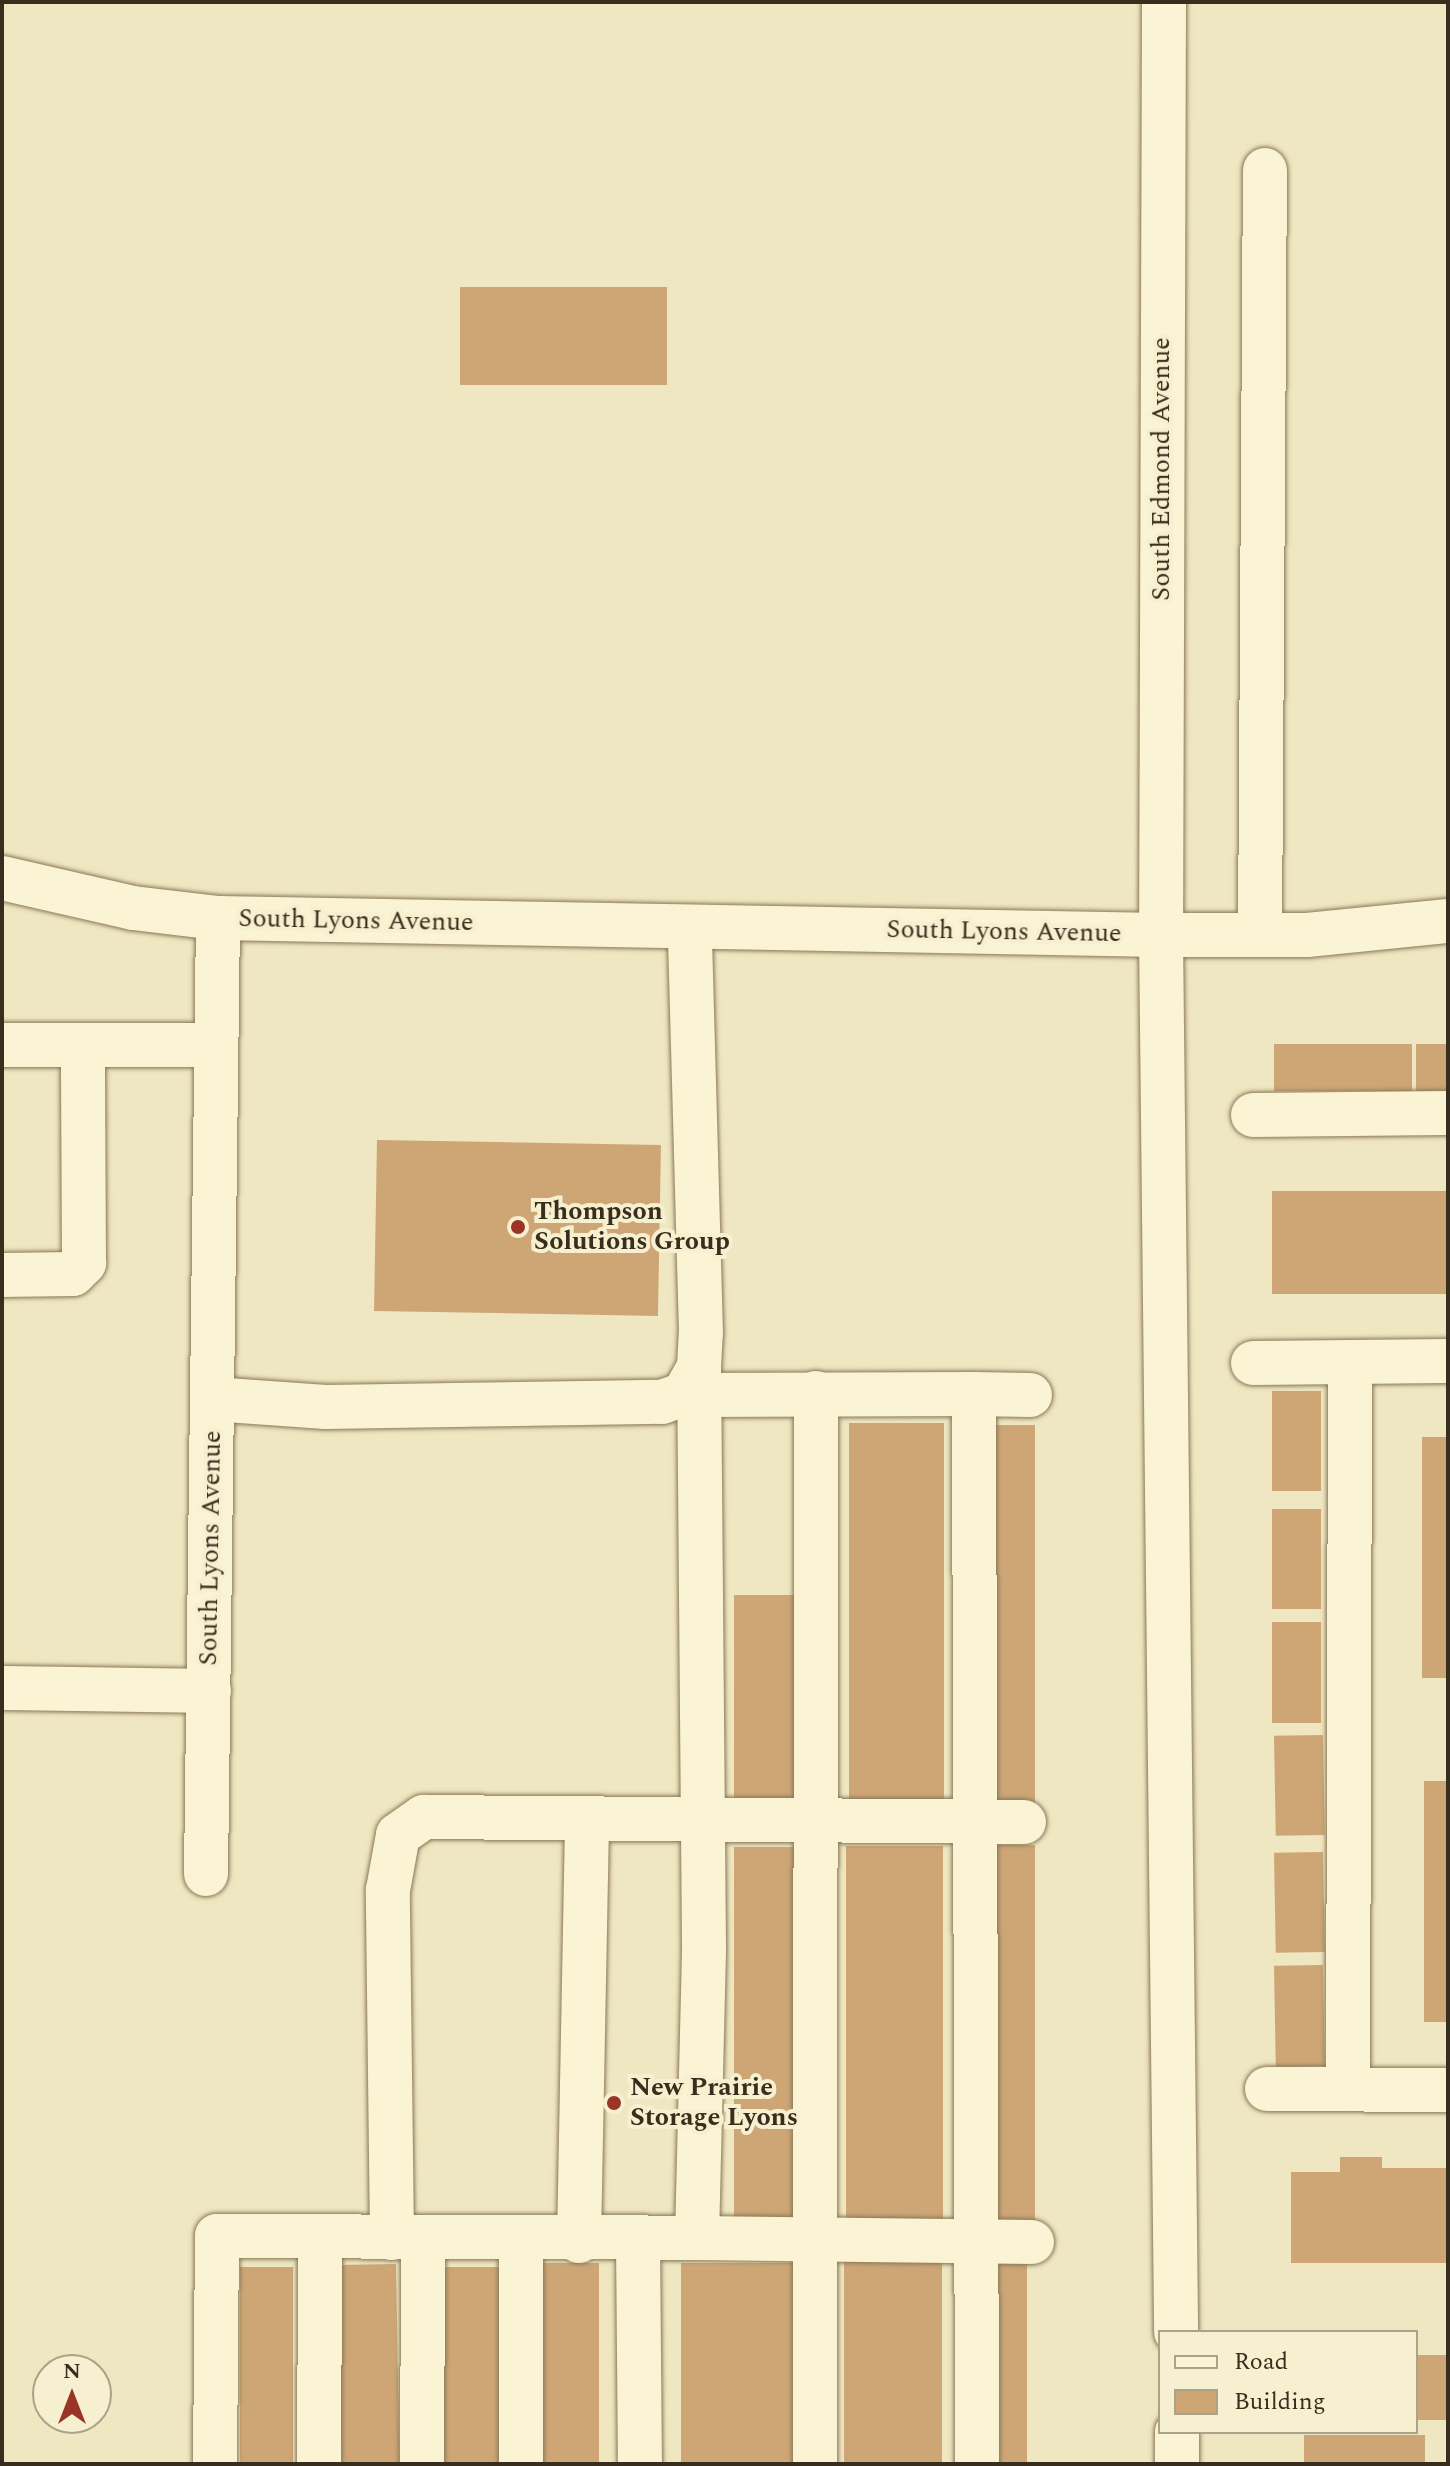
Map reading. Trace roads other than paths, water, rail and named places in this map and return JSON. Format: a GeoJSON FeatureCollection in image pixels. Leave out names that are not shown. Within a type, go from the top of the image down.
{"type":"FeatureCollection","features":[{"type":"Feature","properties":{"kind":"street","name":"South Edmond Avenue"},"geometry":{"type":"LineString","coordinates":[[1164,2],[1161,935],[1176,2330]]}},
{"type":"Feature","properties":{"kind":"street"},"geometry":{"type":"LineString","coordinates":[[1260,935],[1265,170]]}},
{"type":"Feature","properties":{"kind":"street"},"geometry":{"type":"LineString","coordinates":[[2,878],[133,908],[218,918]]}},
{"type":"Feature","properties":{"kind":"street","name":"South Lyons Avenue"},"geometry":{"type":"LineString","coordinates":[[206,1874],[212,1399],[212,1045],[218,918],[1161,935],[1260,935],[1448,921]]}},
{"type":"Feature","properties":{"kind":"street"},"geometry":{"type":"LineString","coordinates":[[690,927],[699,1381],[703,1823],[697,2238]]}},
{"type":"Feature","properties":{"kind":"street"},"geometry":{"type":"LineString","coordinates":[[2,1045],[212,1045]]}},
{"type":"Feature","properties":{"kind":"street"},"geometry":{"type":"LineString","coordinates":[[2,1275],[73,1274],[84,1263],[83,1045]]}},
{"type":"Feature","properties":{"kind":"street"},"geometry":{"type":"LineString","coordinates":[[1253,1115],[1448,1113]]}},
{"type":"Feature","properties":{"kind":"street"},"geometry":{"type":"LineString","coordinates":[[1253,1363],[1448,1361]]}},
{"type":"Feature","properties":{"kind":"street"},"geometry":{"type":"LineString","coordinates":[[1348,2089],[1350,1362]]}},
{"type":"Feature","properties":{"kind":"street"},"geometry":{"type":"LineString","coordinates":[[212,1399],[326,1407],[662,1402],[684,1394],[699,1381],[816,1393],[1030,1395]]}},
{"type":"Feature","properties":{"kind":"street"},"geometry":{"type":"LineString","coordinates":[[815,2464],[816,1393]]}},
{"type":"Feature","properties":{"kind":"street"},"geometry":{"type":"LineString","coordinates":[[974,1394],[977,2464]]}},
{"type":"Feature","properties":{"kind":"street"},"geometry":{"type":"LineString","coordinates":[[2,1688],[209,1691]]}},
{"type":"Feature","properties":{"kind":"street"},"geometry":{"type":"LineString","coordinates":[[422,2464],[388,1890],[398,1835],[424,1817],[703,1823],[1024,1822]]}},
{"type":"Feature","properties":{"kind":"street"},"geometry":{"type":"LineString","coordinates":[[579,2241],[587,1819]]}},
{"type":"Feature","properties":{"kind":"street"},"geometry":{"type":"LineString","coordinates":[[1267,2089],[1448,2090]]}},
{"type":"Feature","properties":{"kind":"street"},"geometry":{"type":"LineString","coordinates":[[215,2464],[217,2236],[1032,2242]]}},
{"type":"Feature","properties":{"kind":"street"},"geometry":{"type":"LineString","coordinates":[[319,2464],[320,2238]]}},
{"type":"Feature","properties":{"kind":"street"},"geometry":{"type":"LineString","coordinates":[[521,2240],[521,2464]]}},
{"type":"Feature","properties":{"kind":"street"},"geometry":{"type":"LineString","coordinates":[[638,2240],[640,2464]]}},
{"type":"Feature","properties":{"kind":"street"},"geometry":{"type":"LineString","coordinates":[[1177,2434],[1177,2464]]}},
{"type":"Feature","properties":{"kind":"place","name":"Thompson Solutions Group"},"geometry":{"type":"Point","coordinates":[518,1227]}},
{"type":"Feature","properties":{"kind":"place","name":"New Prairie Storage Lyons"},"geometry":{"type":"Point","coordinates":[614,2103]}}]}
